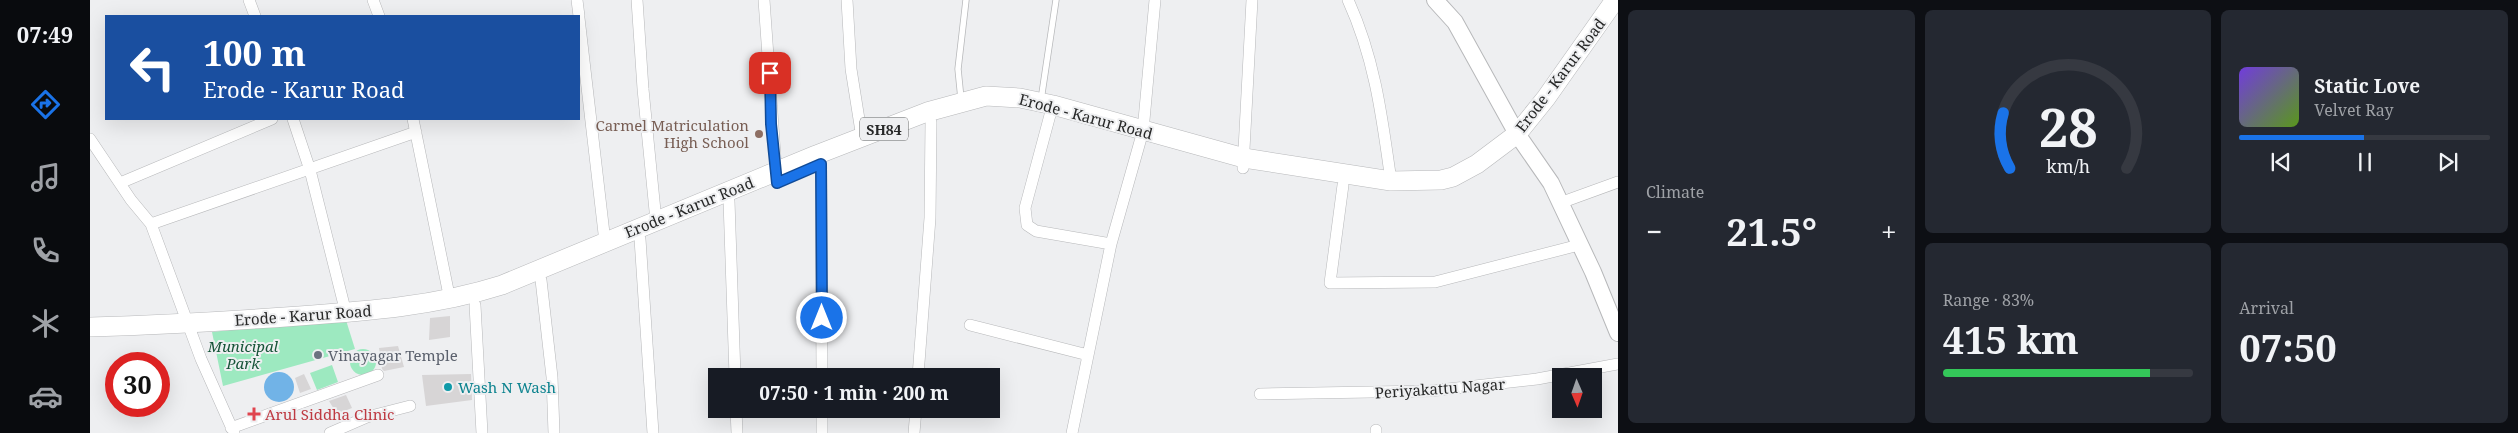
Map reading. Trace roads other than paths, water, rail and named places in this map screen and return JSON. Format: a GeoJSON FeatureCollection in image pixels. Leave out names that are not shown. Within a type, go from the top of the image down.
{"type":"FeatureCollection","features":[{"type":"Feature","properties":{"kind":"main road","name":"Erode - Karur Road"},"geometry":{"type":"LineString","coordinates":[[1244,163],[1391,181],[1419,182],[1453,177],[1521,139],[1546,98],[1615,0]]}},
{"type":"Feature","properties":{"kind":"main road","name":"Erode - Karur Road"},"geometry":{"type":"LineString","coordinates":[[90,327],[190,328],[408,317],[475,305],[541,280],[729,202],[862,138],[927,112],[961,101],[986,96],[1005,96],[1141,136],[1244,163],[1343,185],[1393,191],[1430,191],[1453,187],[1484,172],[1557,103],[1618,16]]}},
{"type":"Feature","properties":{"kind":"main road","name":"Erode - Karur Road"},"geometry":{"type":"LineString","coordinates":[[90,338],[346,313],[450,300],[502,285],[656,221],[821,164],[966,109],[986,106],[1045,109]]}},
{"type":"Feature","properties":{"kind":"street"},"geometry":{"type":"LineString","coordinates":[[249,0],[256,15]]}},
{"type":"Feature","properties":{"kind":"street"},"geometry":{"type":"LineString","coordinates":[[373,0],[379,15]]}},
{"type":"Feature","properties":{"kind":"street"},"geometry":{"type":"LineString","coordinates":[[577,0],[579,15]]}},
{"type":"Feature","properties":{"kind":"street"},"geometry":{"type":"LineString","coordinates":[[637,0],[643,89],[656,221]]}},
{"type":"Feature","properties":{"kind":"street"},"geometry":{"type":"LineString","coordinates":[[764,0],[776,178]]}},
{"type":"Feature","properties":{"kind":"street"},"geometry":{"type":"LineString","coordinates":[[847,0],[851,69],[862,138]]}},
{"type":"Feature","properties":{"kind":"street"},"geometry":{"type":"LineString","coordinates":[[1072,433],[1111,244],[1141,136],[1155,0]]}},
{"type":"Feature","properties":{"kind":"street"},"geometry":{"type":"LineString","coordinates":[[1244,163],[1252,0]]}},
{"type":"Feature","properties":{"kind":"street"},"geometry":{"type":"LineString","coordinates":[[1348,0],[1363,32],[1378,88],[1391,181]]}},
{"type":"Feature","properties":{"kind":"street"},"geometry":{"type":"LineString","coordinates":[[1435,0],[1455,22],[1521,139],[1551,183],[1615,314],[1618,333]]}},
{"type":"Feature","properties":{"kind":"street"},"geometry":{"type":"LineString","coordinates":[[580,26],[604,242]]}},
{"type":"Feature","properties":{"kind":"street"},"geometry":{"type":"LineString","coordinates":[[1045,109],[1025,208],[1027,226],[1036,231],[1111,244]]}},
{"type":"Feature","properties":{"kind":"street"},"geometry":{"type":"LineString","coordinates":[[120,183],[270,120]]}},
{"type":"Feature","properties":{"kind":"street"},"geometry":{"type":"LineString","coordinates":[[293,120],[310,170],[346,313]]}},
{"type":"Feature","properties":{"kind":"street"},"geometry":{"type":"LineString","coordinates":[[413,120],[450,300]]}},
{"type":"Feature","properties":{"kind":"street"},"geometry":{"type":"LineString","coordinates":[[919,368],[930,218],[931,122]]}},
{"type":"Feature","properties":{"kind":"street"},"geometry":{"type":"LineString","coordinates":[[151,224],[416,132]]}},
{"type":"Feature","properties":{"kind":"street"},"geometry":{"type":"LineString","coordinates":[[90,139],[151,224],[201,359],[232,430],[378,375]]}},
{"type":"Feature","properties":{"kind":"street"},"geometry":{"type":"LineString","coordinates":[[821,164],[822,368]]}},
{"type":"Feature","properties":{"kind":"street"},"geometry":{"type":"LineString","coordinates":[[1560,203],[1618,182]]}},
{"type":"Feature","properties":{"kind":"street"},"geometry":{"type":"LineString","coordinates":[[1343,185],[1330,283],[1435,282],[1580,245]]}},
{"type":"Feature","properties":{"kind":"street"},"geometry":{"type":"LineString","coordinates":[[729,202],[735,368]]}},
{"type":"Feature","properties":{"kind":"street"},"geometry":{"type":"LineString","coordinates":[[640,239],[653,433]]}},
{"type":"Feature","properties":{"kind":"street"},"geometry":{"type":"LineString","coordinates":[[541,280],[552,377],[554,433]]}},
{"type":"Feature","properties":{"kind":"street"},"geometry":{"type":"LineString","coordinates":[[475,305],[482,433]]}},
{"type":"Feature","properties":{"kind":"street"},"geometry":{"type":"LineString","coordinates":[[970,325],[1088,355]]}},
{"type":"Feature","properties":{"kind":"street","name":"Periyakattu Nagar"},"geometry":{"type":"LineString","coordinates":[[1260,394],[1430,392],[1537,380],[1618,364]]}},
{"type":"Feature","properties":{"kind":"street"},"geometry":{"type":"LineString","coordinates":[[330,433],[367,417],[410,406]]}},
{"type":"Feature","properties":{"kind":"street"},"geometry":{"type":"LineString","coordinates":[[736,418],[737,433]]}},
{"type":"Feature","properties":{"kind":"street"},"geometry":{"type":"LineString","coordinates":[[822,418],[822,433]]}},
{"type":"Feature","properties":{"kind":"street"},"geometry":{"type":"LineString","coordinates":[[914,433],[915,418]]}},
{"type":"Feature","properties":{"kind":"lane"},"geometry":{"type":"LineString","coordinates":[[961,101],[958,69],[966,0]]}},
{"type":"Feature","properties":{"kind":"lane"},"geometry":{"type":"LineString","coordinates":[[1045,109],[1056,0]]}},
{"type":"Feature","properties":{"kind":"water"},"geometry":{"type":"Polygon","coordinates":[[[279,372],[290,376],[294,387],[290,398],[279,402],[268,398],[264,387],[268,376],[279,372]]]}},
{"type":"Feature","properties":{"kind":"place","name":"Carmel Matriculation High School"},"geometry":{"type":"Point","coordinates":[759,134]}},
{"type":"Feature","properties":{"kind":"place","name":"Vinayagar Temple"},"geometry":{"type":"Point","coordinates":[318,355]}},
{"type":"Feature","properties":{"kind":"place","name":"Wash N Wash"},"geometry":{"type":"Point","coordinates":[448,387]}},
{"type":"Feature","properties":{"kind":"place","name":"Arul Siddha Clinic"},"geometry":{"type":"Point","coordinates":[254,414]}},
{"type":"Feature","properties":{"kind":"park label","name":"Municipal Park"},"geometry":{"type":"Point","coordinates":[243,354]}}]}
